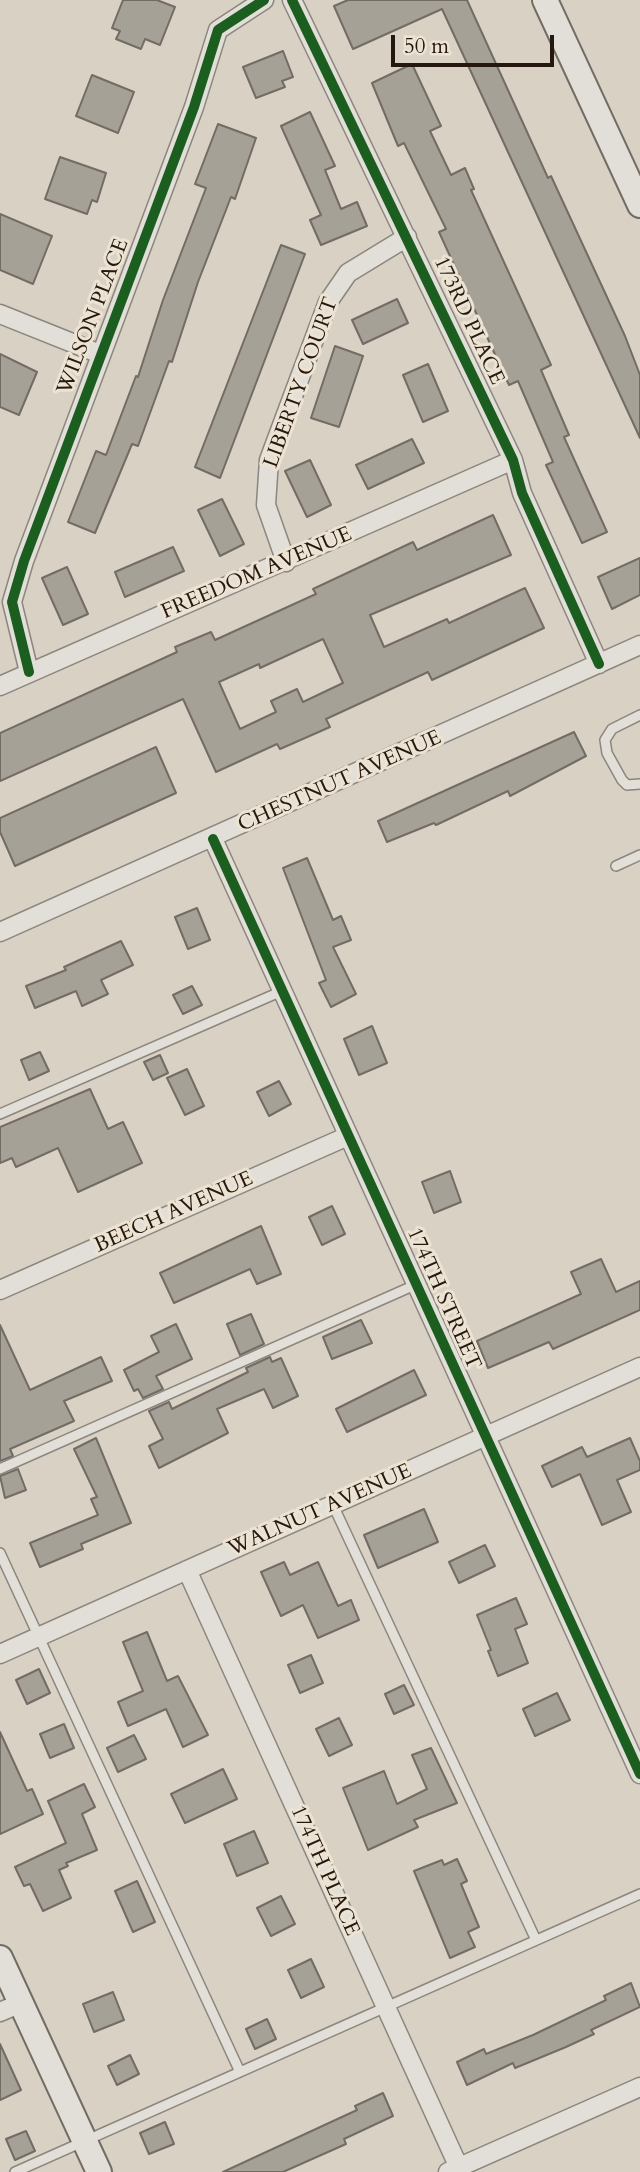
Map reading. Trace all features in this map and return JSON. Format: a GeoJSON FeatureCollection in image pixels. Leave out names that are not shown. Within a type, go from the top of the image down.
{"type":"FeatureCollection","features":[{"type":"Feature","properties":{"kind":"street","name":"WILSON PLACE"},"geometry":{"type":"LineString","coordinates":[[29,672],[12,602],[100,354],[194,107],[218,30],[264,0]]}},
{"type":"Feature","properties":{"kind":"street","name":"173RD PLACE"},"geometry":{"type":"LineString","coordinates":[[292,0],[513,460],[522,493],[599,664]]}},
{"type":"Feature","properties":{"kind":"street"},"geometry":{"type":"LineString","coordinates":[[548,1],[640,205]]}},
{"type":"Feature","properties":{"kind":"street","name":"LIBERTY COURT"},"geometry":{"type":"LineString","coordinates":[[286,562],[265,505],[269,460],[328,302],[348,273],[407,237]]}},
{"type":"Feature","properties":{"kind":"street"},"geometry":{"type":"LineString","coordinates":[[0,314],[100,354]]}},
{"type":"Feature","properties":{"kind":"street","name":"FREEDOM AVENUE"},"geometry":{"type":"LineString","coordinates":[[0,686],[513,460]]}},
{"type":"Feature","properties":{"kind":"street","name":"CHESTNUT AVENUE"},"geometry":{"type":"LineString","coordinates":[[0,932],[213,839],[640,645]]}},
{"type":"Feature","properties":{"kind":"street","name":"174TH STREET"},"geometry":{"type":"LineString","coordinates":[[213,839],[484,1438],[640,1774]]}},
{"type":"Feature","properties":{"kind":"street","name":"BEECH AVENUE"},"geometry":{"type":"LineString","coordinates":[[0,1290],[348,1136]]}},
{"type":"Feature","properties":{"kind":"street","name":"WALNUT AVENUE"},"geometry":{"type":"LineString","coordinates":[[0,1654],[639,1371]]}},
{"type":"Feature","properties":{"kind":"street","name":"174TH PLACE"},"geometry":{"type":"LineString","coordinates":[[187,1570],[386,2007],[456,2170]]}},
{"type":"Feature","properties":{"kind":"street"},"geometry":{"type":"LineString","coordinates":[[0,1958],[10,2007],[85,2141],[99,2172]]}},
{"type":"Feature","properties":{"kind":"street"},"geometry":{"type":"LineString","coordinates":[[456,2170],[640,2087]]}},
{"type":"Feature","properties":{"kind":"lane"},"geometry":{"type":"LineString","coordinates":[[640,715],[612,729],[605,740],[607,753],[622,780],[627,785],[640,784]]}},
{"type":"Feature","properties":{"kind":"lane"},"geometry":{"type":"LineString","coordinates":[[616,866],[640,855]]}},
{"type":"Feature","properties":{"kind":"lane"},"geometry":{"type":"LineString","coordinates":[[0,1114],[282,990]]}},
{"type":"Feature","properties":{"kind":"lane"},"geometry":{"type":"LineString","coordinates":[[0,1469],[415,1285]]}},
{"type":"Feature","properties":{"kind":"lane"},"geometry":{"type":"LineString","coordinates":[[333,1505],[536,1940]]}},
{"type":"Feature","properties":{"kind":"lane"},"geometry":{"type":"LineString","coordinates":[[0,1553],[240,2072]]}},
{"type":"Feature","properties":{"kind":"lane"},"geometry":{"type":"LineString","coordinates":[[15,2172],[640,1894]]}},
{"type":"Feature","properties":{"kind":"building"},"geometry":{"type":"Polygon","coordinates":[[[123,0],[157,0],[175,7],[160,45],[145,39],[141,49],[116,39],[120,31],[112,28],[123,0]]]}},
{"type":"Feature","properties":{"kind":"building"},"geometry":{"type":"Polygon","coordinates":[[[348,0],[467,0],[548,178],[551,176],[625,336],[640,375],[640,438],[442,9],[353,49],[334,6],[348,0]]]}},
{"type":"Feature","properties":{"kind":"building"},"geometry":{"type":"Polygon","coordinates":[[[283,51],[293,77],[282,81],[285,87],[256,98],[243,67],[283,51]]]}},
{"type":"Feature","properties":{"kind":"building"},"geometry":{"type":"Polygon","coordinates":[[[412,64],[441,126],[430,131],[451,175],[465,168],[474,189],[471,190],[551,365],[541,370],[569,435],[564,437],[607,532],[582,543],[546,465],[553,462],[518,381],[509,385],[439,232],[446,229],[404,143],[398,146],[372,83],[412,64]]]}},
{"type":"Feature","properties":{"kind":"building"},"geometry":{"type":"Polygon","coordinates":[[[92,75],[134,92],[118,133],[76,116],[92,75]]]}},
{"type":"Feature","properties":{"kind":"building"},"geometry":{"type":"Polygon","coordinates":[[[310,112],[335,166],[325,170],[341,209],[357,202],[367,226],[321,245],[310,220],[321,215],[281,126],[310,112]]]}},
{"type":"Feature","properties":{"kind":"building"},"geometry":{"type":"Polygon","coordinates":[[[218,124],[256,138],[235,199],[231,197],[198,282],[172,362],[169,361],[138,446],[132,444],[95,533],[68,522],[96,451],[106,455],[136,376],[138,377],[163,300],[206,188],[195,184],[218,124]]]}},
{"type":"Feature","properties":{"kind":"building"},"geometry":{"type":"Polygon","coordinates":[[[60,157],[106,173],[97,202],[92,200],[87,214],[45,199],[60,157]]]}},
{"type":"Feature","properties":{"kind":"building"},"geometry":{"type":"Polygon","coordinates":[[[0,214],[52,236],[33,284],[0,270],[0,214]]]}},
{"type":"Feature","properties":{"kind":"building"},"geometry":{"type":"Polygon","coordinates":[[[281,245],[305,254],[220,478],[195,467],[281,245]]]}},
{"type":"Feature","properties":{"kind":"building"},"geometry":{"type":"Polygon","coordinates":[[[397,299],[408,323],[363,344],[352,320],[397,299]]]}},
{"type":"Feature","properties":{"kind":"building"},"geometry":{"type":"Polygon","coordinates":[[[335,346],[363,356],[339,427],[311,418],[335,346]]]}},
{"type":"Feature","properties":{"kind":"building"},"geometry":{"type":"Polygon","coordinates":[[[0,354],[37,372],[19,415],[0,407],[0,354]]]}},
{"type":"Feature","properties":{"kind":"building"},"geometry":{"type":"Polygon","coordinates":[[[428,364],[448,411],[423,422],[403,375],[428,364]]]}},
{"type":"Feature","properties":{"kind":"building"},"geometry":{"type":"Polygon","coordinates":[[[412,439],[424,463],[368,489],[356,465],[412,439]]]}},
{"type":"Feature","properties":{"kind":"building"},"geometry":{"type":"Polygon","coordinates":[[[310,460],[331,505],[307,517],[285,471],[310,460]]]}},
{"type":"Feature","properties":{"kind":"building"},"geometry":{"type":"Polygon","coordinates":[[[222,499],[244,544],[220,556],[198,510],[222,499]]]}},
{"type":"Feature","properties":{"kind":"building"},"geometry":{"type":"Polygon","coordinates":[[[493,515],[511,555],[370,615],[384,647],[447,619],[449,623],[525,588],[544,628],[432,680],[428,672],[326,719],[330,727],[280,749],[277,744],[216,772],[183,699],[0,781],[0,733],[177,652],[175,647],[211,632],[215,640],[316,594],[313,589],[413,542],[417,550],[493,515]],[[323,639],[260,668],[259,664],[219,682],[240,729],[276,712],[271,701],[297,689],[303,702],[343,683],[323,639]]]}},
{"type":"Feature","properties":{"kind":"building"},"geometry":{"type":"Polygon","coordinates":[[[173,547],[184,571],[125,597],[115,572],[173,547]]]}},
{"type":"Feature","properties":{"kind":"building"},"geometry":{"type":"Polygon","coordinates":[[[640,558],[640,595],[612,609],[598,577],[640,558]]]}},
{"type":"Feature","properties":{"kind":"building"},"geometry":{"type":"Polygon","coordinates":[[[67,567],[88,614],[63,625],[42,578],[67,567]]]}},
{"type":"Feature","properties":{"kind":"building"},"geometry":{"type":"Polygon","coordinates":[[[574,732],[586,756],[510,796],[508,791],[436,825],[434,823],[387,842],[378,821],[574,732]]]}},
{"type":"Feature","properties":{"kind":"building"},"geometry":{"type":"Polygon","coordinates":[[[156,747],[176,793],[15,866],[0,832],[0,818],[156,747]]]}},
{"type":"Feature","properties":{"kind":"building"},"geometry":{"type":"Polygon","coordinates":[[[307,858],[333,920],[341,916],[351,940],[333,947],[356,994],[331,1007],[319,983],[326,980],[283,868],[307,858]]]}},
{"type":"Feature","properties":{"kind":"building"},"geometry":{"type":"Polygon","coordinates":[[[197,908],[210,940],[188,949],[175,917],[197,908]]]}},
{"type":"Feature","properties":{"kind":"building"},"geometry":{"type":"Polygon","coordinates":[[[121,941],[133,965],[101,980],[108,994],[82,1006],[76,991],[35,1008],[26,986],[66,970],[64,967],[121,941]]]}},
{"type":"Feature","properties":{"kind":"building"},"geometry":{"type":"Polygon","coordinates":[[[192,986],[202,1005],[183,1014],[173,995],[192,986]]]}},
{"type":"Feature","properties":{"kind":"building"},"geometry":{"type":"Polygon","coordinates":[[[372,1026],[387,1063],[359,1075],[344,1039],[372,1026]]]}},
{"type":"Feature","properties":{"kind":"building"},"geometry":{"type":"Polygon","coordinates":[[[40,1052],[49,1071],[29,1080],[21,1060],[40,1052]]]}},
{"type":"Feature","properties":{"kind":"building"},"geometry":{"type":"Polygon","coordinates":[[[160,1055],[168,1073],[153,1080],[144,1062],[160,1055]]]}},
{"type":"Feature","properties":{"kind":"building"},"geometry":{"type":"Polygon","coordinates":[[[187,1069],[204,1106],[185,1115],[167,1078],[187,1069]]]}},
{"type":"Feature","properties":{"kind":"building"},"geometry":{"type":"Polygon","coordinates":[[[279,1081],[291,1104],[269,1116],[257,1092],[279,1081]]]}},
{"type":"Feature","properties":{"kind":"building"},"geometry":{"type":"Polygon","coordinates":[[[90,1089],[108,1129],[123,1122],[142,1163],[78,1192],[58,1148],[16,1167],[12,1158],[0,1163],[0,1127],[90,1089]]]}},
{"type":"Feature","properties":{"kind":"building"},"geometry":{"type":"Polygon","coordinates":[[[450,1171],[461,1202],[434,1213],[422,1182],[450,1171]]]}},
{"type":"Feature","properties":{"kind":"building"},"geometry":{"type":"Polygon","coordinates":[[[332,1206],[345,1234],[322,1245],[309,1217],[332,1206]]]}},
{"type":"Feature","properties":{"kind":"building"},"geometry":{"type":"Polygon","coordinates":[[[261,1226],[281,1274],[257,1284],[250,1269],[174,1303],[160,1273],[261,1226]]]}},
{"type":"Feature","properties":{"kind":"building"},"geometry":{"type":"Polygon","coordinates":[[[601,1259],[616,1292],[640,1281],[640,1310],[553,1349],[549,1342],[488,1368],[477,1341],[581,1294],[571,1272],[601,1259]]]}},
{"type":"Feature","properties":{"kind":"building"},"geometry":{"type":"Polygon","coordinates":[[[251,1314],[264,1344],[240,1355],[227,1324],[251,1314]]]}},
{"type":"Feature","properties":{"kind":"building"},"geometry":{"type":"Polygon","coordinates":[[[361,1320],[372,1343],[332,1359],[323,1337],[361,1320]]]}},
{"type":"Feature","properties":{"kind":"building"},"geometry":{"type":"Polygon","coordinates":[[[176,1324],[192,1359],[156,1376],[163,1389],[143,1398],[138,1389],[134,1391],[124,1370],[159,1352],[151,1336],[176,1324]]]}},
{"type":"Feature","properties":{"kind":"building"},"geometry":{"type":"Polygon","coordinates":[[[0,1325],[30,1390],[101,1357],[112,1381],[64,1401],[74,1421],[10,1449],[13,1456],[0,1461],[0,1325]]]}},
{"type":"Feature","properties":{"kind":"building"},"geometry":{"type":"Polygon","coordinates":[[[270,1357],[272,1362],[281,1358],[298,1396],[273,1408],[264,1389],[217,1409],[228,1433],[159,1468],[149,1446],[163,1439],[149,1411],[169,1402],[172,1409],[248,1372],[246,1368],[270,1357]]]}},
{"type":"Feature","properties":{"kind":"building"},"geometry":{"type":"Polygon","coordinates":[[[414,1370],[426,1395],[347,1432],[336,1409],[414,1370]]]}},
{"type":"Feature","properties":{"kind":"building"},"geometry":{"type":"Polygon","coordinates":[[[96,1438],[131,1523],[81,1544],[83,1549],[40,1567],[30,1543],[98,1515],[91,1499],[97,1497],[74,1449],[96,1438]]]}},
{"type":"Feature","properties":{"kind":"building"},"geometry":{"type":"Polygon","coordinates":[[[630,1438],[640,1461],[640,1470],[617,1480],[631,1512],[602,1525],[580,1474],[552,1487],[542,1466],[582,1447],[587,1457],[630,1438]]]}},
{"type":"Feature","properties":{"kind":"building"},"geometry":{"type":"Polygon","coordinates":[[[18,1469],[26,1490],[5,1498],[0,1476],[18,1469]]]}},
{"type":"Feature","properties":{"kind":"building"},"geometry":{"type":"Polygon","coordinates":[[[424,1509],[438,1542],[378,1568],[364,1535],[424,1509]]]}},
{"type":"Feature","properties":{"kind":"building"},"geometry":{"type":"Polygon","coordinates":[[[485,1545],[495,1566],[459,1583],[449,1562],[485,1545]]]}},
{"type":"Feature","properties":{"kind":"building"},"geometry":{"type":"Polygon","coordinates":[[[284,1562],[290,1575],[318,1562],[338,1606],[351,1600],[359,1620],[318,1638],[303,1605],[281,1616],[261,1572],[284,1562]]]}},
{"type":"Feature","properties":{"kind":"building"},"geometry":{"type":"Polygon","coordinates":[[[516,1598],[527,1624],[515,1629],[528,1663],[498,1676],[477,1615],[516,1598]]]}},
{"type":"Feature","properties":{"kind":"building"},"geometry":{"type":"Polygon","coordinates":[[[147,1632],[167,1681],[178,1676],[208,1735],[183,1747],[166,1709],[128,1726],[118,1702],[143,1691],[123,1642],[147,1632]]]}},
{"type":"Feature","properties":{"kind":"building"},"geometry":{"type":"Polygon","coordinates":[[[311,1655],[323,1683],[300,1693],[288,1665],[311,1655]]]}},
{"type":"Feature","properties":{"kind":"building"},"geometry":{"type":"Polygon","coordinates":[[[39,1669],[50,1693],[27,1704],[16,1680],[39,1669]]]}},
{"type":"Feature","properties":{"kind":"building"},"geometry":{"type":"Polygon","coordinates":[[[404,1685],[414,1705],[394,1714],[385,1694],[404,1685]]]}},
{"type":"Feature","properties":{"kind":"building"},"geometry":{"type":"Polygon","coordinates":[[[557,1693],[570,1720],[535,1736],[523,1709],[557,1693]]]}},
{"type":"Feature","properties":{"kind":"building"},"geometry":{"type":"Polygon","coordinates":[[[339,1718],[352,1745],[329,1756],[316,1729],[339,1718]]]}},
{"type":"Feature","properties":{"kind":"building"},"geometry":{"type":"Polygon","coordinates":[[[64,1724],[74,1748],[50,1758],[40,1734],[64,1724]]]}},
{"type":"Feature","properties":{"kind":"building"},"geometry":{"type":"Polygon","coordinates":[[[0,1732],[27,1791],[32,1789],[43,1814],[0,1834],[0,1732]]]}},
{"type":"Feature","properties":{"kind":"building"},"geometry":{"type":"Polygon","coordinates":[[[134,1735],[146,1759],[118,1772],[107,1748],[134,1735]]]}},
{"type":"Feature","properties":{"kind":"building"},"geometry":{"type":"Polygon","coordinates":[[[431,1748],[457,1803],[414,1820],[418,1827],[368,1850],[343,1788],[384,1771],[397,1804],[427,1789],[412,1755],[431,1748]]]}},
{"type":"Feature","properties":{"kind":"building"},"geometry":{"type":"Polygon","coordinates":[[[223,1769],[237,1799],[185,1823],[171,1794],[223,1769]]]}},
{"type":"Feature","properties":{"kind":"building"},"geometry":{"type":"Polygon","coordinates":[[[84,1784],[95,1807],[82,1814],[97,1850],[66,1863],[68,1866],[59,1870],[71,1898],[43,1911],[30,1884],[24,1886],[15,1867],[66,1843],[48,1801],[84,1784]]]}},
{"type":"Feature","properties":{"kind":"building"},"geometry":{"type":"Polygon","coordinates":[[[254,1831],[268,1863],[237,1876],[224,1844],[254,1831]]]}},
{"type":"Feature","properties":{"kind":"building"},"geometry":{"type":"Polygon","coordinates":[[[457,1859],[467,1881],[461,1884],[479,1927],[468,1932],[475,1947],[450,1958],[414,1871],[442,1860],[444,1865],[457,1859]]]}},
{"type":"Feature","properties":{"kind":"building"},"geometry":{"type":"Polygon","coordinates":[[[137,1881],[155,1922],[133,1932],[115,1891],[137,1881]]]}},
{"type":"Feature","properties":{"kind":"building"},"geometry":{"type":"Polygon","coordinates":[[[281,1896],[295,1924],[271,1936],[257,1908],[281,1896]]]}},
{"type":"Feature","properties":{"kind":"building"},"geometry":{"type":"Polygon","coordinates":[[[311,1959],[324,1987],[301,1998],[288,1970],[311,1959]]]}},
{"type":"Feature","properties":{"kind":"building"},"geometry":{"type":"Polygon","coordinates":[[[631,1983],[640,2007],[591,2030],[594,2034],[566,2047],[515,2068],[513,2063],[467,2085],[457,2062],[484,2049],[486,2054],[533,2035],[606,2000],[604,1996],[631,1983]]]}},
{"type":"Feature","properties":{"kind":"building"},"geometry":{"type":"Polygon","coordinates":[[[113,1992],[124,2020],[94,2032],[83,2004],[113,1992]]]}},
{"type":"Feature","properties":{"kind":"building"},"geometry":{"type":"Polygon","coordinates":[[[267,2019],[276,2039],[255,2049],[246,2029],[267,2019]]]}},
{"type":"Feature","properties":{"kind":"building"},"geometry":{"type":"Polygon","coordinates":[[[0,2044],[21,2090],[0,2100],[0,2044]]]}},
{"type":"Feature","properties":{"kind":"building"},"geometry":{"type":"Polygon","coordinates":[[[130,2055],[139,2074],[117,2085],[108,2066],[130,2055]]]}},
{"type":"Feature","properties":{"kind":"building"},"geometry":{"type":"Polygon","coordinates":[[[383,2093],[393,2116],[344,2139],[346,2144],[283,2172],[223,2172],[357,2110],[355,2106],[383,2093]]]}},
{"type":"Feature","properties":{"kind":"building"},"geometry":{"type":"Polygon","coordinates":[[[165,2122],[174,2144],[149,2154],[140,2133],[165,2122]]]}},
{"type":"Feature","properties":{"kind":"building"},"geometry":{"type":"Polygon","coordinates":[[[26,2131],[35,2151],[15,2160],[6,2139],[26,2131]]]}},
{"type":"Feature","properties":{"kind":"cycle path"},"geometry":{"type":"LineString","coordinates":[[29,672],[12,602],[24,561],[194,107],[218,30],[264,0]]}},
{"type":"Feature","properties":{"kind":"cycle path"},"geometry":{"type":"LineString","coordinates":[[292,0],[513,460],[522,493],[599,664]]}},
{"type":"Feature","properties":{"kind":"cycle path"},"geometry":{"type":"LineString","coordinates":[[213,839],[640,1774]]}}]}
